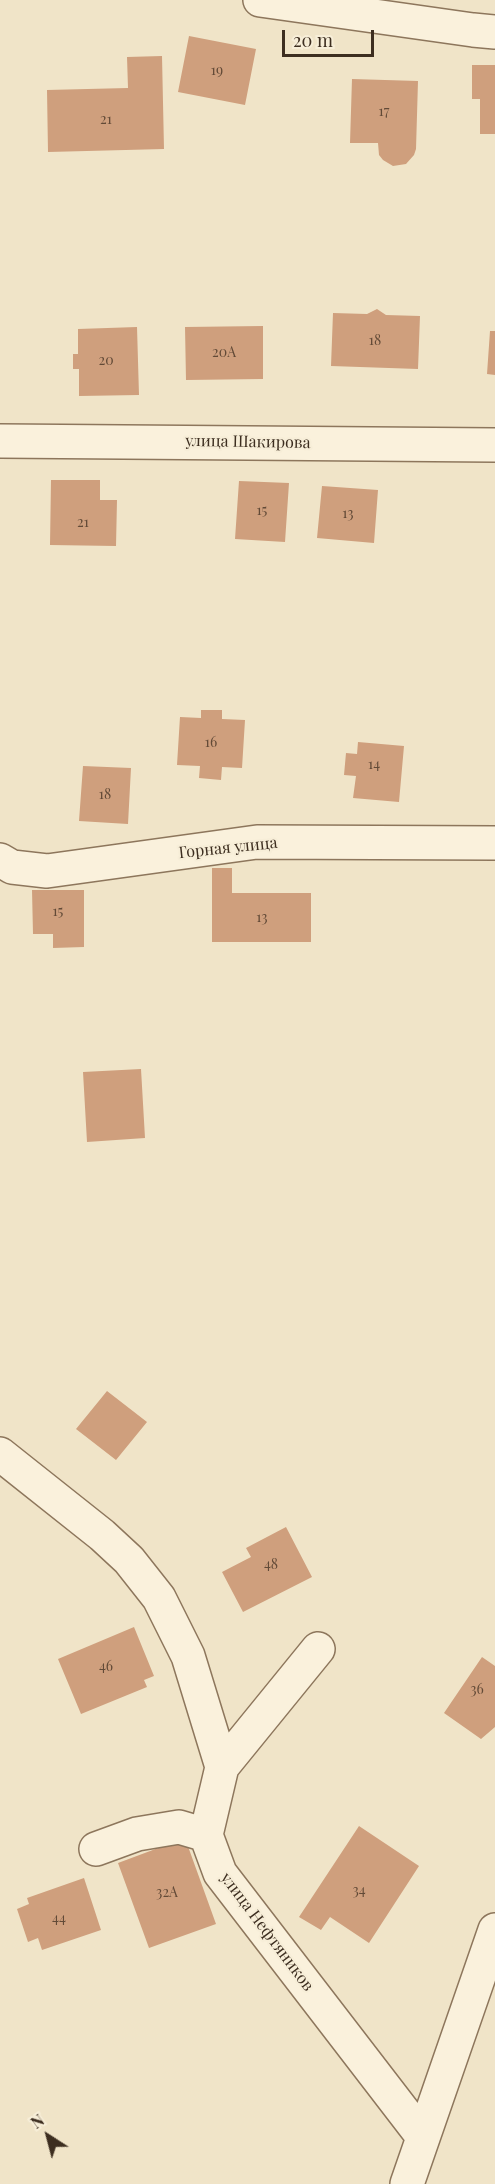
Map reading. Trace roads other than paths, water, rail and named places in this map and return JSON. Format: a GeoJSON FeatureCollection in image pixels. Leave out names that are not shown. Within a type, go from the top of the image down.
{"type":"FeatureCollection","features":[{"type":"Feature","properties":{"kind":"street"},"geometry":{"type":"LineString","coordinates":[[260,0],[495,32]]}},
{"type":"Feature","properties":{"kind":"street","name":"улица Шакирова"},"geometry":{"type":"LineString","coordinates":[[0,441],[495,445]]}},
{"type":"Feature","properties":{"kind":"street","name":"Горная улица"},"geometry":{"type":"LineString","coordinates":[[0,860],[12,867],[47,871],[257,843],[495,843]]}},
{"type":"Feature","properties":{"kind":"street"},"geometry":{"type":"LineString","coordinates":[[0,1454],[102,1535],[129,1560],[159,1598],[188,1656],[222,1767]]}},
{"type":"Feature","properties":{"kind":"street"},"geometry":{"type":"LineString","coordinates":[[96,1849],[137,1834],[179,1827],[206,1835],[222,1767],[318,1649]]}},
{"type":"Feature","properties":{"kind":"street","name":"улица Нефтяников"},"geometry":{"type":"LineString","coordinates":[[206,1835],[220,1873],[423,2137]]}},
{"type":"Feature","properties":{"kind":"street"},"geometry":{"type":"LineString","coordinates":[[406,2184],[495,1930]]}}]}
